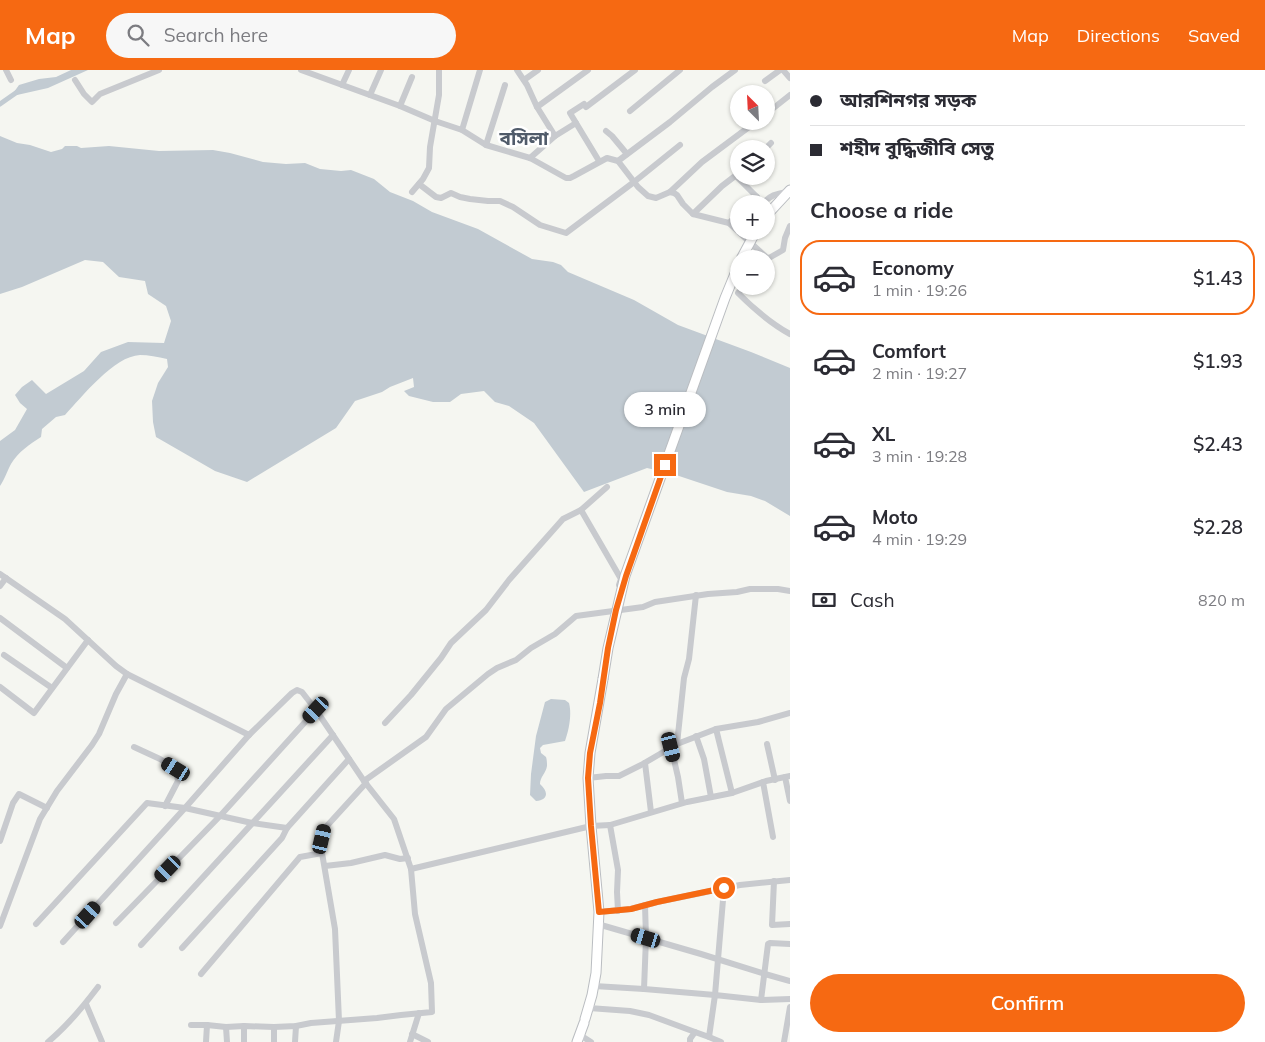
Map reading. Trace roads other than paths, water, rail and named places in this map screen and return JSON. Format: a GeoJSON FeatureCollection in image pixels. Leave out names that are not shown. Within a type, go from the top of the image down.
{"type":"FeatureCollection","features":[{"type":"Feature","properties":{"kind":"main road"},"geometry":{"type":"LineString","coordinates":[[775,207],[787,194]]}},
{"type":"Feature","properties":{"kind":"main road"},"geometry":{"type":"LineString","coordinates":[[579,1039],[589,1008],[596,965],[599,912],[588,778],[590,753],[608,648],[626,576],[730,286]]}},
{"type":"Feature","properties":{"kind":"street"},"geometry":{"type":"LineString","coordinates":[[6,70],[11,80]]}},
{"type":"Feature","properties":{"kind":"street"},"geometry":{"type":"LineString","coordinates":[[75,80],[92,102],[100,94],[159,70]]}},
{"type":"Feature","properties":{"kind":"street"},"geometry":{"type":"LineString","coordinates":[[300,70],[317,73],[342,85],[462,130],[486,145],[530,158],[566,178],[570,178],[607,158],[618,160],[634,182],[648,196],[656,198],[670,192],[702,162],[745,130]]}},
{"type":"Feature","properties":{"kind":"street"},"geometry":{"type":"LineString","coordinates":[[342,85],[349,70]]}},
{"type":"Feature","properties":{"kind":"street"},"geometry":{"type":"LineString","coordinates":[[370,96],[381,70]]}},
{"type":"Feature","properties":{"kind":"street"},"geometry":{"type":"LineString","coordinates":[[412,192],[429,168],[430,148],[439,95],[439,70]]}},
{"type":"Feature","properties":{"kind":"street"},"geometry":{"type":"LineString","coordinates":[[462,130],[480,70]]}},
{"type":"Feature","properties":{"kind":"street"},"geometry":{"type":"LineString","coordinates":[[517,70],[524,80],[537,108],[555,136]]}},
{"type":"Feature","properties":{"kind":"street"},"geometry":{"type":"LineString","coordinates":[[524,80],[538,70]]}},
{"type":"Feature","properties":{"kind":"street"},"geometry":{"type":"LineString","coordinates":[[537,108],[588,70]]}},
{"type":"Feature","properties":{"kind":"street"},"geometry":{"type":"LineString","coordinates":[[599,161],[570,113],[584,104],[586,107],[635,70]]}},
{"type":"Feature","properties":{"kind":"street"},"geometry":{"type":"LineString","coordinates":[[630,111],[680,70]]}},
{"type":"Feature","properties":{"kind":"street"},"geometry":{"type":"LineString","coordinates":[[618,160],[670,122],[735,70]]}},
{"type":"Feature","properties":{"kind":"street"},"geometry":{"type":"LineString","coordinates":[[765,81],[780,70]]}},
{"type":"Feature","properties":{"kind":"street"},"geometry":{"type":"LineString","coordinates":[[783,70],[790,78]]}},
{"type":"Feature","properties":{"kind":"street"},"geometry":{"type":"LineString","coordinates":[[400,106],[412,77]]}},
{"type":"Feature","properties":{"kind":"street"},"geometry":{"type":"LineString","coordinates":[[486,145],[505,85]]}},
{"type":"Feature","properties":{"kind":"street"},"geometry":{"type":"LineString","coordinates":[[775,107],[790,95]]}},
{"type":"Feature","properties":{"kind":"street"},"geometry":{"type":"LineString","coordinates":[[530,158],[555,136],[576,124]]}},
{"type":"Feature","properties":{"kind":"street"},"geometry":{"type":"LineString","coordinates":[[606,131],[627,154]]}},
{"type":"Feature","properties":{"kind":"street"},"geometry":{"type":"LineString","coordinates":[[419,184],[436,197],[441,198],[451,193],[470,199],[500,200],[540,225],[566,233],[680,145]]}},
{"type":"Feature","properties":{"kind":"street"},"geometry":{"type":"LineString","coordinates":[[693,214],[730,180]]}},
{"type":"Feature","properties":{"kind":"street"},"geometry":{"type":"LineString","coordinates":[[747,185],[755,195]]}},
{"type":"Feature","properties":{"kind":"street"},"geometry":{"type":"LineString","coordinates":[[670,192],[677,195],[693,214],[729,223],[759,250]]}},
{"type":"Feature","properties":{"kind":"street"},"geometry":{"type":"LineString","coordinates":[[774,195],[787,194]]}},
{"type":"Feature","properties":{"kind":"street"},"geometry":{"type":"LineString","coordinates":[[783,250],[790,226]]}},
{"type":"Feature","properties":{"kind":"street"},"geometry":{"type":"LineString","coordinates":[[775,254],[783,250]]}},
{"type":"Feature","properties":{"kind":"street"},"geometry":{"type":"LineString","coordinates":[[783,250],[790,256]]}},
{"type":"Feature","properties":{"kind":"street"},"geometry":{"type":"LineString","coordinates":[[740,295],[777,327],[790,334]]}},
{"type":"Feature","properties":{"kind":"street"},"geometry":{"type":"LineString","coordinates":[[385,723],[411,695],[451,643],[486,610],[509,580],[563,519],[581,510],[608,487]]}},
{"type":"Feature","properties":{"kind":"street"},"geometry":{"type":"LineString","coordinates":[[581,510],[621,579],[613,610]]}},
{"type":"Feature","properties":{"kind":"street"},"geometry":{"type":"LineString","coordinates":[[0,586],[3,576],[66,619],[127,674],[249,735]]}},
{"type":"Feature","properties":{"kind":"street"},"geometry":{"type":"LineString","coordinates":[[336,1042],[339,1021],[335,929],[322,853],[322,839],[325,828],[365,782],[426,737],[446,709],[488,674],[516,660],[531,648],[555,634],[576,616],[643,607],[655,602],[696,595],[737,592],[750,589],[790,591]]}},
{"type":"Feature","properties":{"kind":"street"},"geometry":{"type":"LineString","coordinates":[[682,803],[674,746],[684,678],[689,659],[696,595]]}},
{"type":"Feature","properties":{"kind":"street"},"geometry":{"type":"LineString","coordinates":[[0,618],[67,668]]}},
{"type":"Feature","properties":{"kind":"street"},"geometry":{"type":"LineString","coordinates":[[0,687],[34,712],[88,640]]}},
{"type":"Feature","properties":{"kind":"street"},"geometry":{"type":"LineString","coordinates":[[4,655],[52,688]]}},
{"type":"Feature","properties":{"kind":"street"},"geometry":{"type":"LineString","coordinates":[[0,926],[40,819],[57,791],[99,734],[116,694],[127,674]]}},
{"type":"Feature","properties":{"kind":"street"},"geometry":{"type":"LineString","coordinates":[[64,942],[249,735],[292,693],[297,690],[302,692],[365,782],[394,819],[411,869],[415,914],[431,983],[432,1012],[296,1026],[226,1027],[191,1025]]}},
{"type":"Feature","properties":{"kind":"street"},"geometry":{"type":"LineString","coordinates":[[116,923],[220,816],[316,710]]}},
{"type":"Feature","properties":{"kind":"street"},"geometry":{"type":"LineString","coordinates":[[588,778],[619,776],[696,736],[716,729],[758,722],[790,713]]}},
{"type":"Feature","properties":{"kind":"street"},"geometry":{"type":"LineString","coordinates":[[716,729],[732,793]]}},
{"type":"Feature","properties":{"kind":"street"},"geometry":{"type":"LineString","coordinates":[[141,945],[333,735]]}},
{"type":"Feature","properties":{"kind":"street"},"geometry":{"type":"LineString","coordinates":[[696,736],[704,759],[712,797]]}},
{"type":"Feature","properties":{"kind":"street"},"geometry":{"type":"LineString","coordinates":[[767,744],[775,780]]}},
{"type":"Feature","properties":{"kind":"street"},"geometry":{"type":"LineString","coordinates":[[134,747],[176,769],[178,781],[165,806]]}},
{"type":"Feature","properties":{"kind":"street"},"geometry":{"type":"LineString","coordinates":[[182,948],[282,838],[287,828],[349,759]]}},
{"type":"Feature","properties":{"kind":"street"},"geometry":{"type":"LineString","coordinates":[[645,763],[651,812]]}},
{"type":"Feature","properties":{"kind":"street"},"geometry":{"type":"LineString","coordinates":[[411,869],[591,826],[610,825],[682,803],[732,793],[763,782],[788,777],[790,801]]}},
{"type":"Feature","properties":{"kind":"street"},"geometry":{"type":"LineString","coordinates":[[763,782],[773,837]]}},
{"type":"Feature","properties":{"kind":"street"},"geometry":{"type":"LineString","coordinates":[[0,841],[13,803],[19,794],[47,808]]}},
{"type":"Feature","properties":{"kind":"street"},"geometry":{"type":"LineString","coordinates":[[36,924],[147,803],[185,808],[252,823],[287,828]]}},
{"type":"Feature","properties":{"kind":"street"},"geometry":{"type":"LineString","coordinates":[[610,825],[618,870],[618,910]]}},
{"type":"Feature","properties":{"kind":"street"},"geometry":{"type":"LineString","coordinates":[[201,974],[300,857],[322,853]]}},
{"type":"Feature","properties":{"kind":"street"},"geometry":{"type":"LineString","coordinates":[[325,866],[351,863],[384,855],[400,859],[408,858]]}},
{"type":"Feature","properties":{"kind":"street"},"geometry":{"type":"LineString","coordinates":[[599,912],[631,909],[740,885],[790,880]]}},
{"type":"Feature","properties":{"kind":"street"},"geometry":{"type":"LineString","coordinates":[[774,882],[772,925],[790,924]]}},
{"type":"Feature","properties":{"kind":"street"},"geometry":{"type":"LineString","coordinates":[[709,1037],[719,959],[724,888]]}},
{"type":"Feature","properties":{"kind":"street"},"geometry":{"type":"LineString","coordinates":[[644,988],[646,905]]}},
{"type":"Feature","properties":{"kind":"street"},"geometry":{"type":"LineString","coordinates":[[601,925],[790,981]]}},
{"type":"Feature","properties":{"kind":"street"},"geometry":{"type":"LineString","coordinates":[[761,1000],[768,944],[790,944]]}},
{"type":"Feature","properties":{"kind":"street"},"geometry":{"type":"LineString","coordinates":[[594,986],[644,988],[761,1000],[790,999]]}},
{"type":"Feature","properties":{"kind":"street"},"geometry":{"type":"LineString","coordinates":[[48,1042],[55,1040],[98,987]]}},
{"type":"Feature","properties":{"kind":"street"},"geometry":{"type":"LineString","coordinates":[[86,1004],[102,1042]]}},
{"type":"Feature","properties":{"kind":"street"},"geometry":{"type":"LineString","coordinates":[[784,1042],[790,1007]]}},
{"type":"Feature","properties":{"kind":"street"},"geometry":{"type":"LineString","coordinates":[[589,1008],[630,1011],[649,1015],[721,1042]]}},
{"type":"Feature","properties":{"kind":"street"},"geometry":{"type":"LineString","coordinates":[[410,1042],[419,1013]]}},
{"type":"Feature","properties":{"kind":"street"},"geometry":{"type":"LineString","coordinates":[[206,1042],[207,1025]]}},
{"type":"Feature","properties":{"kind":"street"},"geometry":{"type":"LineString","coordinates":[[244,1026],[244,1042]]}},
{"type":"Feature","properties":{"kind":"street"},"geometry":{"type":"LineString","coordinates":[[295,1042],[296,1026]]}},
{"type":"Feature","properties":{"kind":"street"},"geometry":{"type":"LineString","coordinates":[[226,1027],[227,1042]]}},
{"type":"Feature","properties":{"kind":"street"},"geometry":{"type":"LineString","coordinates":[[274,1027],[274,1042]]}},
{"type":"Feature","properties":{"kind":"street"},"geometry":{"type":"LineString","coordinates":[[690,1042],[695,1032]]}},
{"type":"Feature","properties":{"kind":"street"},"geometry":{"type":"LineString","coordinates":[[412,1034],[428,1042]]}},
{"type":"Feature","properties":{"kind":"street"},"geometry":{"type":"LineString","coordinates":[[579,1039],[591,1042]]}},
{"type":"Feature","properties":{"kind":"waterway"},"geometry":{"type":"LineString","coordinates":[[0,104],[20,90]]}},
{"type":"Feature","properties":{"kind":"district","name":"বসিলা"},"geometry":{"type":"Point","coordinates":[524,138]}}]}
